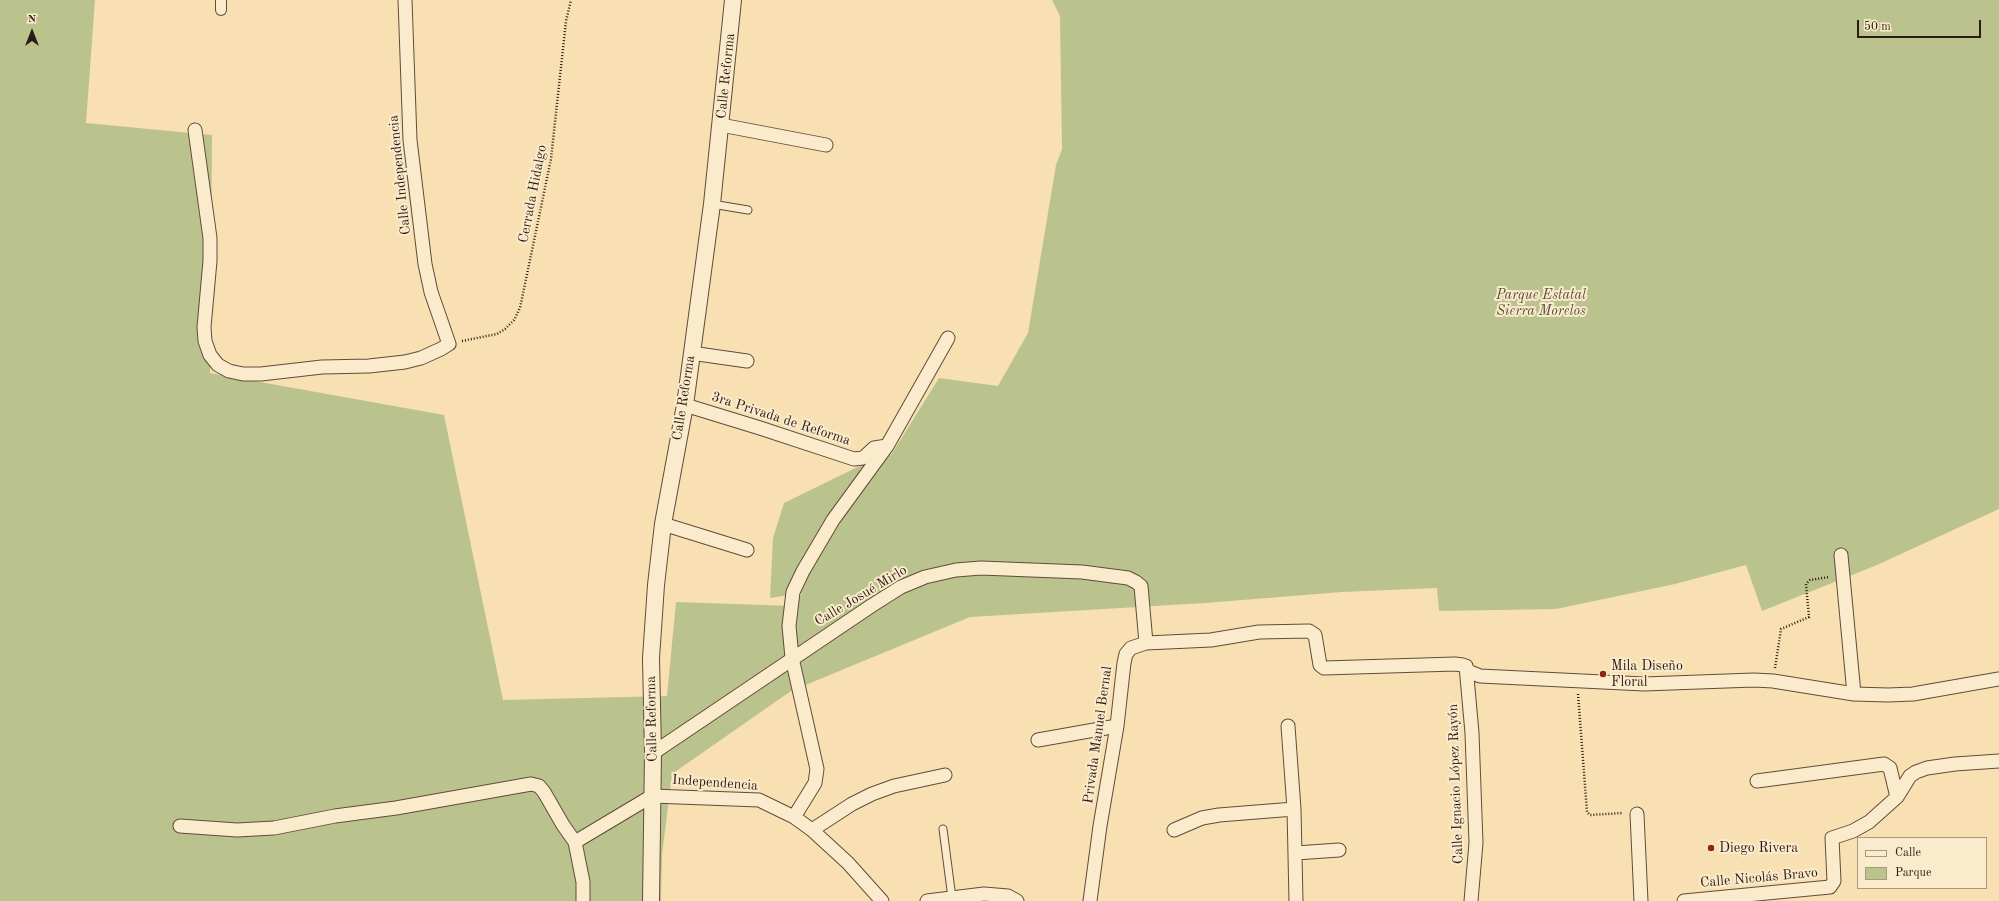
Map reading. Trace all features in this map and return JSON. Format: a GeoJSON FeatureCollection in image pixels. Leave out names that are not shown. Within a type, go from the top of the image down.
{"type":"FeatureCollection","features":[{"type":"Feature","properties":{"kind":"street","name":"Calle Independencia"},"geometry":{"type":"LineString","coordinates":[[404,0],[410,140],[425,264],[431,292],[450,344]]}},
{"type":"Feature","properties":{"kind":"street","name":"Calle Reforma"},"geometry":{"type":"LineString","coordinates":[[651,901],[653,753],[651,658],[656,585],[663,524],[685,405],[712,204],[734,0]]}},
{"type":"Feature","properties":{"kind":"street"},"geometry":{"type":"LineString","coordinates":[[721,125],[826,145]]}},
{"type":"Feature","properties":{"kind":"street"},"geometry":{"type":"LineString","coordinates":[[195,130],[210,238],[210,261],[204,327],[205,341],[210,355],[218,365],[229,371],[243,374],[261,374],[322,367],[368,366],[421,358],[450,344]]}},
{"type":"Feature","properties":{"kind":"street"},"geometry":{"type":"LineString","coordinates":[[794,817],[815,783],[817,769],[792,658],[790,610],[793,592],[802,571],[833,520],[887,446],[948,338]]}},
{"type":"Feature","properties":{"kind":"street"},"geometry":{"type":"LineString","coordinates":[[691,353],[747,361]]}},
{"type":"Feature","properties":{"kind":"street","name":"3ra Privada de Reforma"},"geometry":{"type":"LineString","coordinates":[[685,405],[854,459],[863,458],[874,448],[887,446]]}},
{"type":"Feature","properties":{"kind":"street"},"geometry":{"type":"LineString","coordinates":[[663,524],[747,550]]}},
{"type":"Feature","properties":{"kind":"street"},"geometry":{"type":"LineString","coordinates":[[1842,555],[1854,694]]}},
{"type":"Feature","properties":{"kind":"street","name":"Calle Josué Mirlo"},"geometry":{"type":"LineString","coordinates":[[653,753],[792,658],[901,587],[925,576],[956,570],[981,568],[1082,572],[1128,578],[1141,586],[1146,643]]}},
{"type":"Feature","properties":{"kind":"street"},"geometry":{"type":"LineString","coordinates":[[1146,643],[1211,640],[1259,632],[1309,630],[1315,635],[1320,665],[1324,668],[1455,664],[1466,666],[1470,672],[1480,676],[1644,684],[1754,680],[1773,681],[1854,694],[1888,696],[1913,694],[1999,679]]}},
{"type":"Feature","properties":{"kind":"street","name":"Privada Manuel Bernal"},"geometry":{"type":"LineString","coordinates":[[1090,901],[1100,826],[1117,726],[1126,654],[1131,648],[1146,643]]}},
{"type":"Feature","properties":{"kind":"street","name":"Calle Ignacio López Rayón"},"geometry":{"type":"LineString","coordinates":[[1466,666],[1472,733],[1476,819],[1474,880],[1471,901]]}},
{"type":"Feature","properties":{"kind":"street"},"geometry":{"type":"LineString","coordinates":[[1038,740],[1117,726]]}},
{"type":"Feature","properties":{"kind":"street"},"geometry":{"type":"LineString","coordinates":[[1288,726],[1294,809],[1296,901]]}},
{"type":"Feature","properties":{"kind":"street","name":"Calle Nicolás Bravo"},"geometry":{"type":"LineString","coordinates":[[1684,901],[1830,887],[1834,881],[1832,838],[1861,827],[1897,797],[1906,781],[1916,772],[1955,764],[1999,761]]}},
{"type":"Feature","properties":{"kind":"street"},"geometry":{"type":"LineString","coordinates":[[1757,781],[1884,764],[1890,768],[1897,797]]}},
{"type":"Feature","properties":{"kind":"street"},"geometry":{"type":"LineString","coordinates":[[812,830],[852,804],[872,794],[894,786],[945,775]]}},
{"type":"Feature","properties":{"kind":"street"},"geometry":{"type":"LineString","coordinates":[[180,826],[237,830],[274,828],[335,816],[396,808],[531,784],[539,786],[544,792],[563,825],[575,842],[584,882],[583,901]]}},
{"type":"Feature","properties":{"kind":"street"},"geometry":{"type":"LineString","coordinates":[[575,842],[652,796]]}},
{"type":"Feature","properties":{"kind":"street","name":"Independencia"},"geometry":{"type":"LineString","coordinates":[[652,796],[755,800],[768,803],[794,817],[812,830],[848,863],[882,901]]}},
{"type":"Feature","properties":{"kind":"street"},"geometry":{"type":"LineString","coordinates":[[1174,830],[1202,818],[1219,815],[1294,809]]}},
{"type":"Feature","properties":{"kind":"street"},"geometry":{"type":"LineString","coordinates":[[1637,814],[1641,901]]}},
{"type":"Feature","properties":{"kind":"street"},"geometry":{"type":"LineString","coordinates":[[1296,853],[1338,850]]}},
{"type":"Feature","properties":{"kind":"street"},"geometry":{"type":"LineString","coordinates":[[927,901],[984,894],[1008,896],[1017,901]]}},
{"type":"Feature","properties":{"kind":"lane"},"geometry":{"type":"LineString","coordinates":[[712,204],[748,210]]}},
{"type":"Feature","properties":{"kind":"lane"},"geometry":{"type":"LineString","coordinates":[[943,829],[952,898]]}},
{"type":"Feature","properties":{"kind":"path","name":"Cerrada Hidalgo"},"geometry":{"type":"LineString","coordinates":[[450,344],[497,334],[505,329],[514,320],[520,308],[551,159],[566,21],[571,0]]}},
{"type":"Feature","properties":{"kind":"path"},"geometry":{"type":"LineString","coordinates":[[1773,681],[1779,632],[1783,627],[1809,617],[1806,587],[1808,581],[1844,574]]}},
{"type":"Feature","properties":{"kind":"path"},"geometry":{"type":"LineString","coordinates":[[1577,680],[1588,814],[1637,814]]}},
{"type":"Feature","properties":{"kind":"green space","name":"Parque Estatal Sierra Morelos"},"geometry":{"type":"Polygon","coordinates":[[[0,0],[95,0],[86,123],[212,135],[210,373],[444,415],[503,700],[667,696],[676,602],[794,606],[802,593],[770,598],[773,538],[784,503],[878,457],[891,455],[939,378],[998,386],[1028,333],[1056,165],[1062,149],[1060,16],[1052,0],[1999,0],[1999,509],[1877,565],[1762,611],[1746,565],[1675,584],[1556,609],[1439,611],[1437,588],[1342,592],[1205,603],[970,617],[791,691],[672,774],[662,855],[661,901],[0,901],[0,0]]]}},
{"type":"Feature","properties":{"kind":"place","name":"Mila Diseño Floral"},"geometry":{"type":"Point","coordinates":[1603,674]}},
{"type":"Feature","properties":{"kind":"place","name":"Diego Rivera"},"geometry":{"type":"Point","coordinates":[1711,848]}}]}
